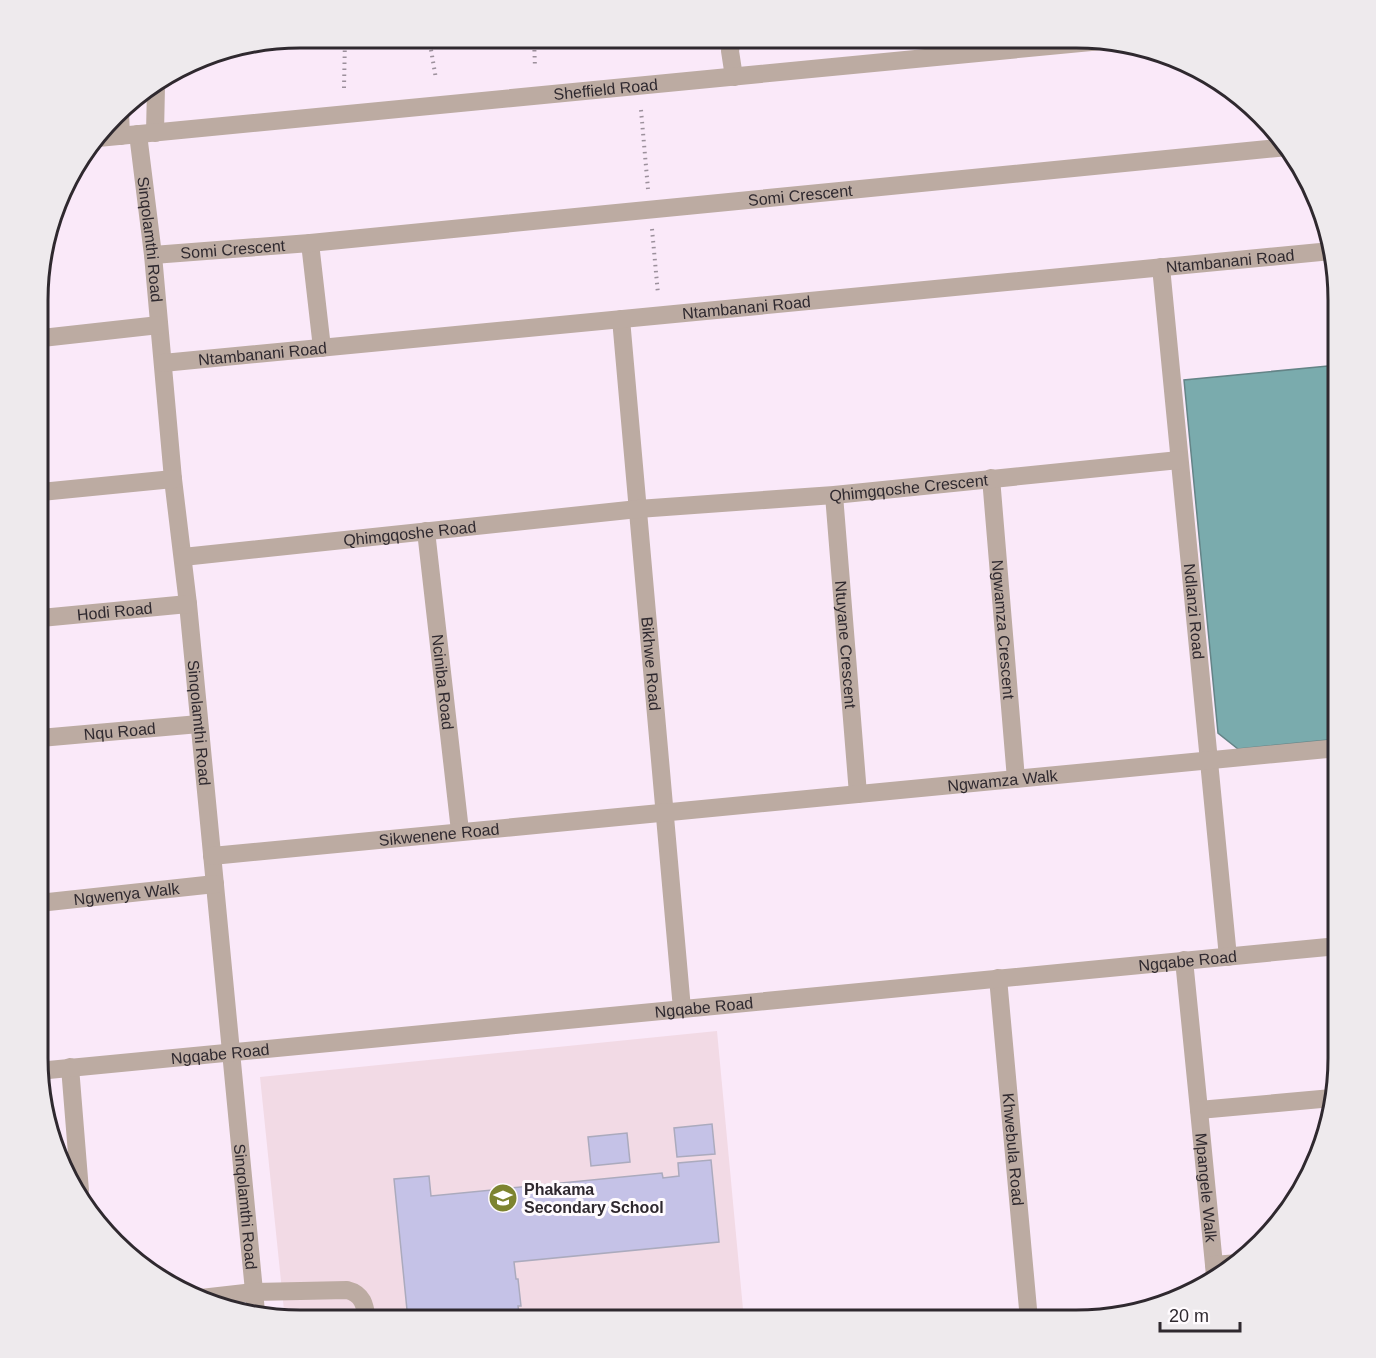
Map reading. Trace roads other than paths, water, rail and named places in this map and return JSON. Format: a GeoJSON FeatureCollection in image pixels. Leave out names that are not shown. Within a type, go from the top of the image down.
{"type":"FeatureCollection","features":[{"type":"Feature","properties":{"kind":"street"},"geometry":{"type":"LineString","coordinates":[[730,48],[734,77]]}},
{"type":"Feature","properties":{"kind":"street","name":"Sheffield Road"},"geometry":{"type":"LineString","coordinates":[[109,137],[1030,48]]}},
{"type":"Feature","properties":{"kind":"street","name":"Sinqolamthi Road"},"geometry":{"type":"LineString","coordinates":[[152,96],[138,134],[153,255],[173,479],[188,604],[255,1306]]}},
{"type":"Feature","properties":{"kind":"street"},"geometry":{"type":"LineString","coordinates":[[126,118],[138,134]]}},
{"type":"Feature","properties":{"kind":"street","name":"Somi Crescent"},"geometry":{"type":"LineString","coordinates":[[153,255],[310,243],[1277,148]]}},
{"type":"Feature","properties":{"kind":"street"},"geometry":{"type":"LineString","coordinates":[[310,243],[322,348]]}},
{"type":"Feature","properties":{"kind":"street","name":"Ntambanani Road"},"geometry":{"type":"LineString","coordinates":[[163,363],[1323,252]]}},
{"type":"Feature","properties":{"kind":"street","name":"Ndlanzi Road"},"geometry":{"type":"LineString","coordinates":[[1161,267],[1227,957]]}},
{"type":"Feature","properties":{"kind":"street","name":"Bikhwe Road"},"geometry":{"type":"LineString","coordinates":[[621,319],[682,1009]]}},
{"type":"Feature","properties":{"kind":"street"},"geometry":{"type":"LineString","coordinates":[[48,337],[159,325]]}},
{"type":"Feature","properties":{"kind":"street","name":"Qhimgqoshe Crescent"},"geometry":{"type":"LineString","coordinates":[[638,510],[834,495],[1179,460]]}},
{"type":"Feature","properties":{"kind":"street","name":"Ngwamza Crescent"},"geometry":{"type":"LineString","coordinates":[[991,478],[1017,779]]}},
{"type":"Feature","properties":{"kind":"street"},"geometry":{"type":"LineString","coordinates":[[48,491],[173,479]]}},
{"type":"Feature","properties":{"kind":"street","name":"Ntuyane Crescent"},"geometry":{"type":"LineString","coordinates":[[834,495],[858,794]]}},
{"type":"Feature","properties":{"kind":"street","name":"Qhimgqoshe Road"},"geometry":{"type":"LineString","coordinates":[[183,557],[638,510]]}},
{"type":"Feature","properties":{"kind":"street","name":"Nciniba Road"},"geometry":{"type":"LineString","coordinates":[[426,531],[460,831]]}},
{"type":"Feature","properties":{"kind":"street","name":"Hodi Road"},"geometry":{"type":"LineString","coordinates":[[48,617],[188,604]]}},
{"type":"Feature","properties":{"kind":"street","name":"Nqu Road"},"geometry":{"type":"LineString","coordinates":[[48,737],[199,724]]}},
{"type":"Feature","properties":{"kind":"street","name":"Ngwamza Walk"},"geometry":{"type":"LineString","coordinates":[[664,813],[1328,749]]}},
{"type":"Feature","properties":{"kind":"street","name":"Sikwenene Road"},"geometry":{"type":"LineString","coordinates":[[212,856],[664,813]]}},
{"type":"Feature","properties":{"kind":"street","name":"Ngwenya Walk"},"geometry":{"type":"LineString","coordinates":[[48,902],[215,884]]}},
{"type":"Feature","properties":{"kind":"street","name":"Ngqabe Road"},"geometry":{"type":"LineString","coordinates":[[49,1070],[1328,947]]}},
{"type":"Feature","properties":{"kind":"street","name":"Mpangele Walk"},"geometry":{"type":"LineString","coordinates":[[1184,960],[1215,1268]]}},
{"type":"Feature","properties":{"kind":"street","name":"Khwebula Road"},"geometry":{"type":"LineString","coordinates":[[998,978],[1028,1310]]}},
{"type":"Feature","properties":{"kind":"street"},"geometry":{"type":"LineString","coordinates":[[70,1068],[79,1178]]}},
{"type":"Feature","properties":{"kind":"street"},"geometry":{"type":"LineString","coordinates":[[1199,1110],[1325,1099]]}},
{"type":"Feature","properties":{"kind":"street"},"geometry":{"type":"LineString","coordinates":[[217,1296],[254,1292],[353,1292],[362,1299],[365,1310]]}},
{"type":"Feature","properties":{"kind":"place","name":"Phakama Secondary School"},"geometry":{"type":"Point","coordinates":[503,1198]}}]}
